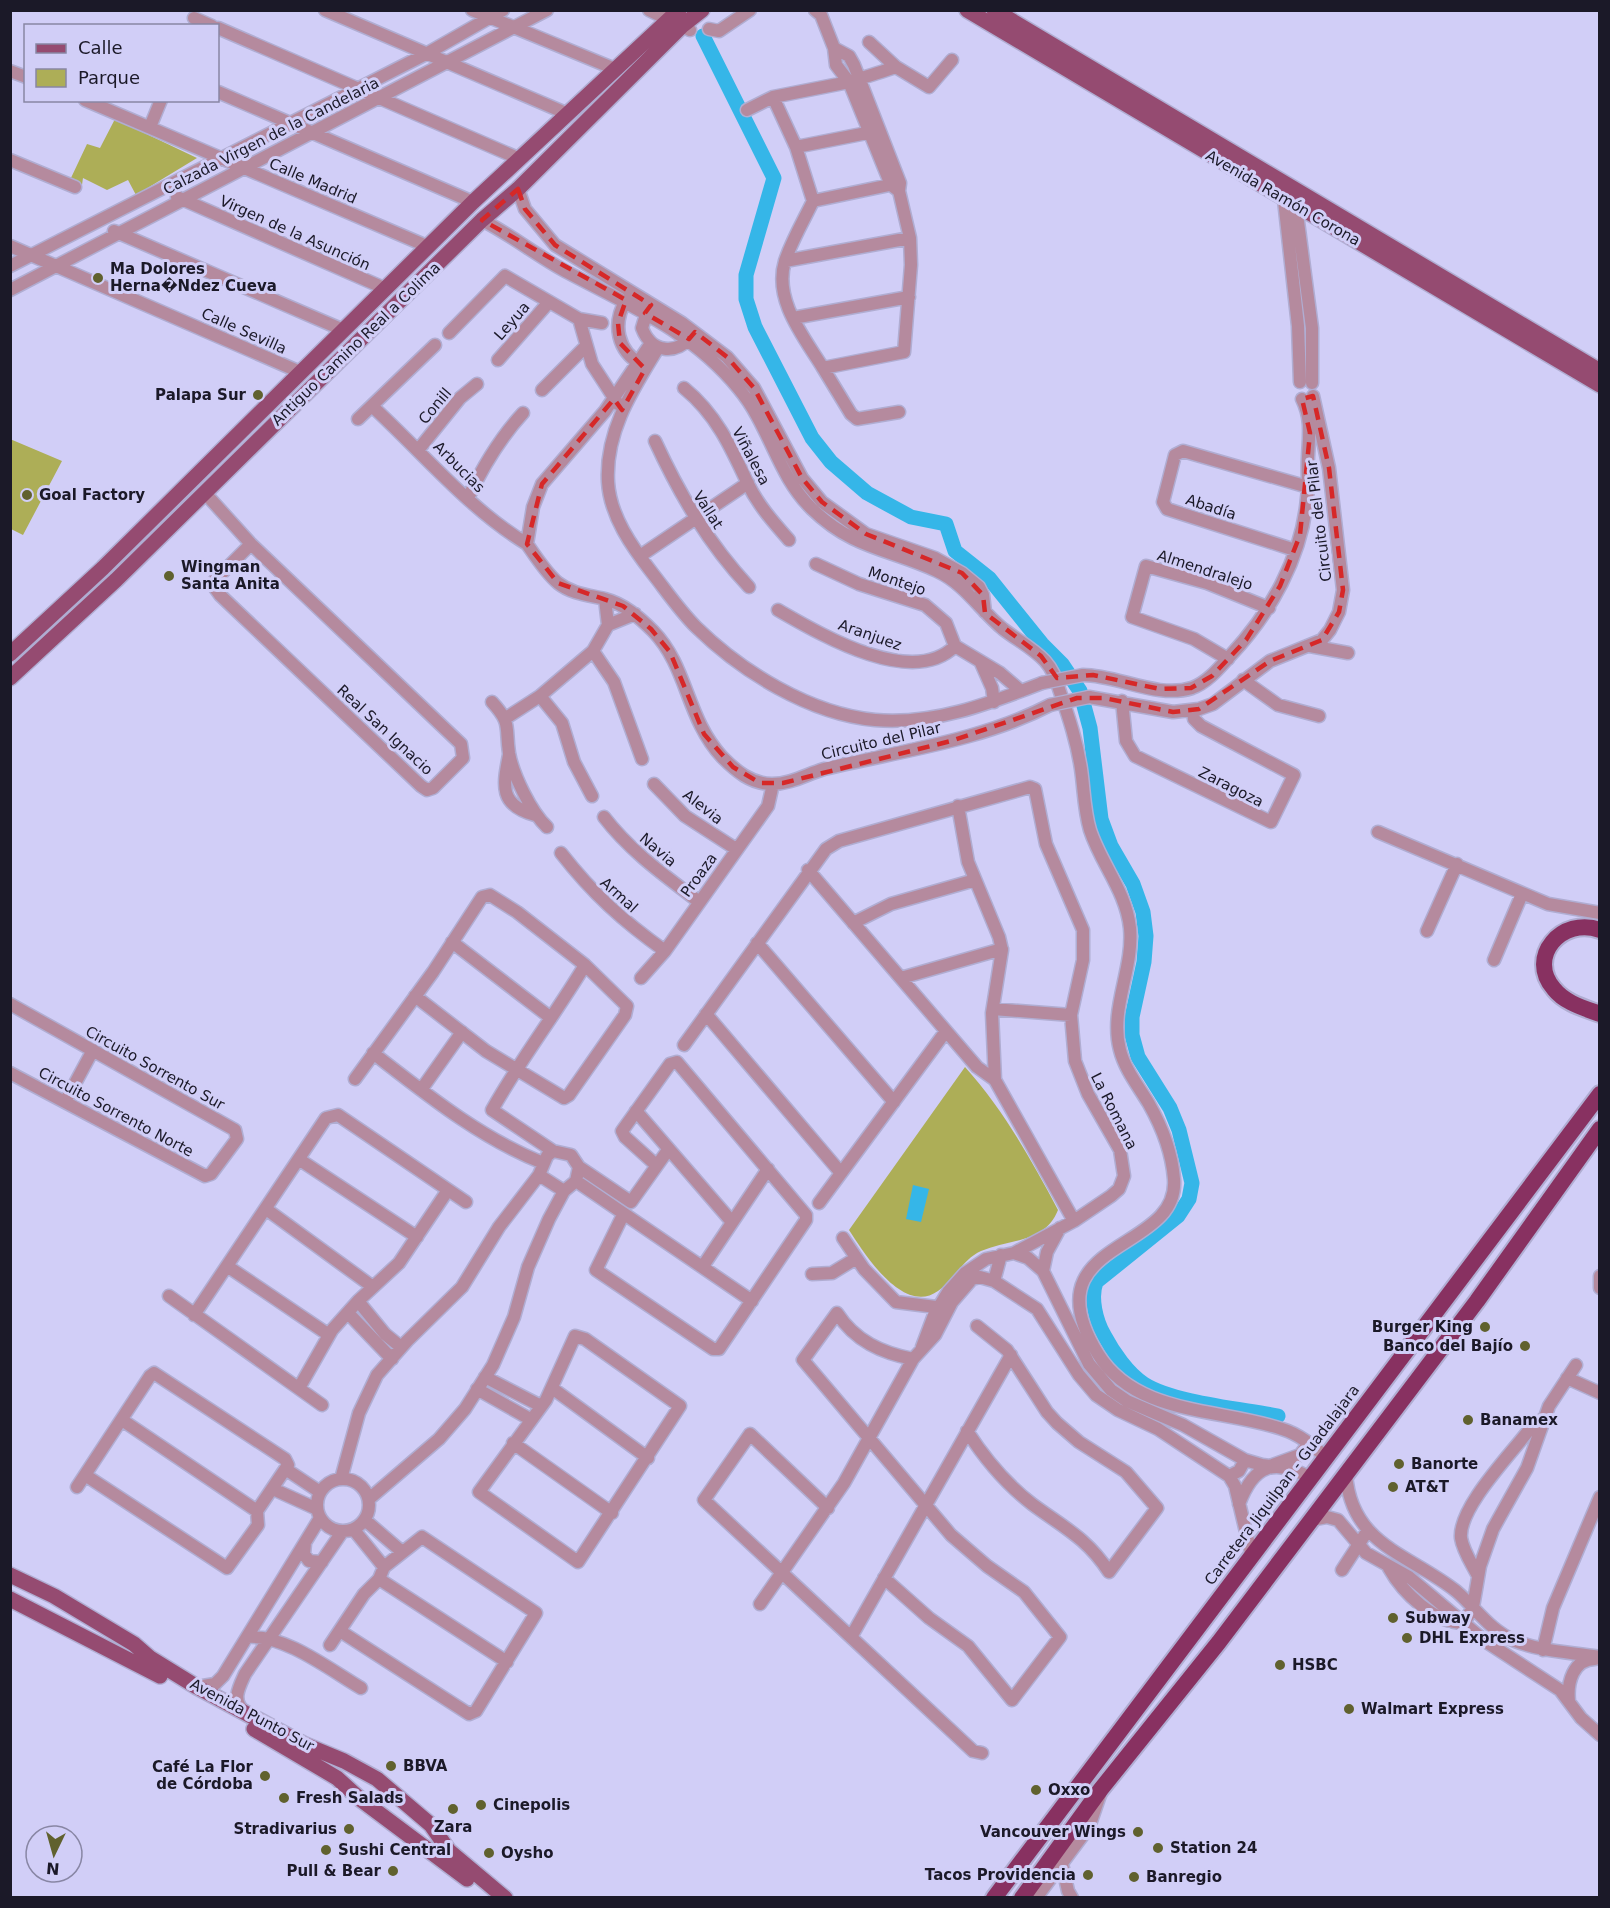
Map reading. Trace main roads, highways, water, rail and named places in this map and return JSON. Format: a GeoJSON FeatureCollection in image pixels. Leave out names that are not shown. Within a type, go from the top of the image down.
{"type":"FeatureCollection","features":[{"type":"Feature","properties":{"kind":"highway"},"geometry":{"type":"LineString","coordinates":[[1599,930],[1582,927],[1565,931],[1551,942],[1546,953],[1544,970],[1550,984],[1565,999],[1599,1008]]}},
{"type":"Feature","properties":{"kind":"highway"},"geometry":{"type":"LineString","coordinates":[[1599,938],[1584,933],[1569,937],[1558,945],[1551,960],[1551,970],[1566,992],[1579,1003],[1599,1014]]}},
{"type":"Feature","properties":{"kind":"highway","name":"Carretera Jiquilpan - Guadalajara"},"geometry":{"type":"LineString","coordinates":[[994,1898],[1599,1094]]}},
{"type":"Feature","properties":{"kind":"highway"},"geometry":{"type":"LineString","coordinates":[[1022,1898],[1101,1789],[1219,1642],[1477,1301],[1599,1129]]}},
{"type":"Feature","properties":{"kind":"highway"},"geometry":{"type":"LineString","coordinates":[[1584,1150],[1599,1139]]}},
{"type":"Feature","properties":{"kind":"main road","name":"Antiguo Camino Real a Colima"},"geometry":{"type":"LineString","coordinates":[[10,654],[103,568],[384,288],[615,69],[681,21],[702,10]]}},
{"type":"Feature","properties":{"kind":"main road"},"geometry":{"type":"LineString","coordinates":[[681,21],[712,10]]}},
{"type":"Feature","properties":{"kind":"main road","name":"Avenida Ramón Corona"},"geometry":{"type":"LineString","coordinates":[[967,10],[1003,17],[1599,384]]}},
{"type":"Feature","properties":{"kind":"main road","name":"Antiguo Camino Real a Colima"},"geometry":{"type":"LineString","coordinates":[[10,678],[205,493],[482,220],[518,189],[610,98],[681,21]]}},
{"type":"Feature","properties":{"kind":"main road","name":"Avenida Ramón Corona"},"geometry":{"type":"LineString","coordinates":[[1291,195],[1599,371]]}},
{"type":"Feature","properties":{"kind":"main road","name":"Avenida Punto Sur"},"geometry":{"type":"LineString","coordinates":[[10,1575],[62,1601],[197,1687],[256,1720],[303,1744],[362,1769],[431,1826],[449,1851],[505,1898]]}},
{"type":"Feature","properties":{"kind":"main road","name":"Avenida Punto Sur"},"geometry":{"type":"LineString","coordinates":[[10,1599],[51,1622],[145,1667],[329,1773],[490,1898]]}},
{"type":"Feature","properties":{"kind":"main road"},"geometry":{"type":"LineString","coordinates":[[51,1622],[59,1618],[64,1611],[62,1601]]}},
{"type":"Feature","properties":{"kind":"main road"},"geometry":{"type":"LineString","coordinates":[[71,1632],[75,1621],[90,1618]]}},
{"type":"Feature","properties":{"kind":"main road"},"geometry":{"type":"LineString","coordinates":[[348,1787],[362,1785],[365,1779],[362,1769]]}},
{"type":"Feature","properties":{"kind":"main road"},"geometry":{"type":"LineString","coordinates":[[381,1812],[372,1802],[373,1796],[381,1790],[389,1790]]}},
{"type":"Feature","properties":{"kind":"water"},"geometry":{"type":"Polygon","coordinates":[[[913,1185],[929,1189],[921,1222],[906,1219],[913,1185]]]}},
{"type":"Feature","properties":{"kind":"waterway"},"geometry":{"type":"LineString","coordinates":[[703,36],[774,178],[746,275],[746,299],[755,327],[812,438],[831,462],[867,493],[911,517],[946,524],[955,551],[989,578],[1042,644],[1062,664],[1080,691],[1090,728],[1101,819],[1111,846],[1133,884],[1143,912],[1146,936],[1144,962],[1132,1017],[1132,1035],[1138,1057],[1170,1108],[1179,1130],[1192,1183],[1189,1199],[1178,1216],[1096,1282],[1094,1302],[1101,1329],[1127,1369],[1138,1380],[1157,1391],[1190,1401],[1278,1416]]}},
{"type":"Feature","properties":{"kind":"place","name":"Ma Dolores Herna�Ndez Cueva"},"geometry":{"type":"Point","coordinates":[98,278]}},
{"type":"Feature","properties":{"kind":"place","name":"Palapa Sur"},"geometry":{"type":"Point","coordinates":[258,395]}},
{"type":"Feature","properties":{"kind":"place","name":"Goal Factory"},"geometry":{"type":"Point","coordinates":[27,495]}},
{"type":"Feature","properties":{"kind":"place","name":"Wingman Santa Anita"},"geometry":{"type":"Point","coordinates":[169,576]}},
{"type":"Feature","properties":{"kind":"place","name":"Burger King"},"geometry":{"type":"Point","coordinates":[1485,1327]}},
{"type":"Feature","properties":{"kind":"place","name":"Banco del Bajío"},"geometry":{"type":"Point","coordinates":[1525,1346]}},
{"type":"Feature","properties":{"kind":"place","name":"Banamex"},"geometry":{"type":"Point","coordinates":[1468,1420]}},
{"type":"Feature","properties":{"kind":"place","name":"Banorte"},"geometry":{"type":"Point","coordinates":[1399,1464]}},
{"type":"Feature","properties":{"kind":"place","name":"AT&T"},"geometry":{"type":"Point","coordinates":[1393,1487]}},
{"type":"Feature","properties":{"kind":"place","name":"Subway"},"geometry":{"type":"Point","coordinates":[1393,1618]}},
{"type":"Feature","properties":{"kind":"place","name":"DHL Express"},"geometry":{"type":"Point","coordinates":[1407,1638]}},
{"type":"Feature","properties":{"kind":"place","name":"HSBC"},"geometry":{"type":"Point","coordinates":[1280,1665]}},
{"type":"Feature","properties":{"kind":"place","name":"Walmart Express"},"geometry":{"type":"Point","coordinates":[1349,1709]}},
{"type":"Feature","properties":{"kind":"place","name":"BBVA"},"geometry":{"type":"Point","coordinates":[391,1766]}},
{"type":"Feature","properties":{"kind":"place","name":"Café La Flor de Córdoba"},"geometry":{"type":"Point","coordinates":[265,1776]}},
{"type":"Feature","properties":{"kind":"place","name":"Oxxo"},"geometry":{"type":"Point","coordinates":[1036,1790]}},
{"type":"Feature","properties":{"kind":"place","name":"Fresh Salads"},"geometry":{"type":"Point","coordinates":[284,1798]}},
{"type":"Feature","properties":{"kind":"place","name":"Cinepolis"},"geometry":{"type":"Point","coordinates":[481,1805]}},
{"type":"Feature","properties":{"kind":"place","name":"Zara"},"geometry":{"type":"Point","coordinates":[453,1809]}},
{"type":"Feature","properties":{"kind":"place","name":"Stradivarius"},"geometry":{"type":"Point","coordinates":[349,1829]}},
{"type":"Feature","properties":{"kind":"place","name":"Vancouver Wings"},"geometry":{"type":"Point","coordinates":[1138,1832]}},
{"type":"Feature","properties":{"kind":"place","name":"Station 24"},"geometry":{"type":"Point","coordinates":[1158,1848]}},
{"type":"Feature","properties":{"kind":"place","name":"Sushi Central"},"geometry":{"type":"Point","coordinates":[326,1850]}},
{"type":"Feature","properties":{"kind":"place","name":"Oysho"},"geometry":{"type":"Point","coordinates":[489,1853]}},
{"type":"Feature","properties":{"kind":"place","name":"Pull & Bear"},"geometry":{"type":"Point","coordinates":[393,1871]}},
{"type":"Feature","properties":{"kind":"place","name":"Tacos Providencia"},"geometry":{"type":"Point","coordinates":[1088,1875]}},
{"type":"Feature","properties":{"kind":"place","name":"Banregio"},"geometry":{"type":"Point","coordinates":[1134,1877]}}]}
